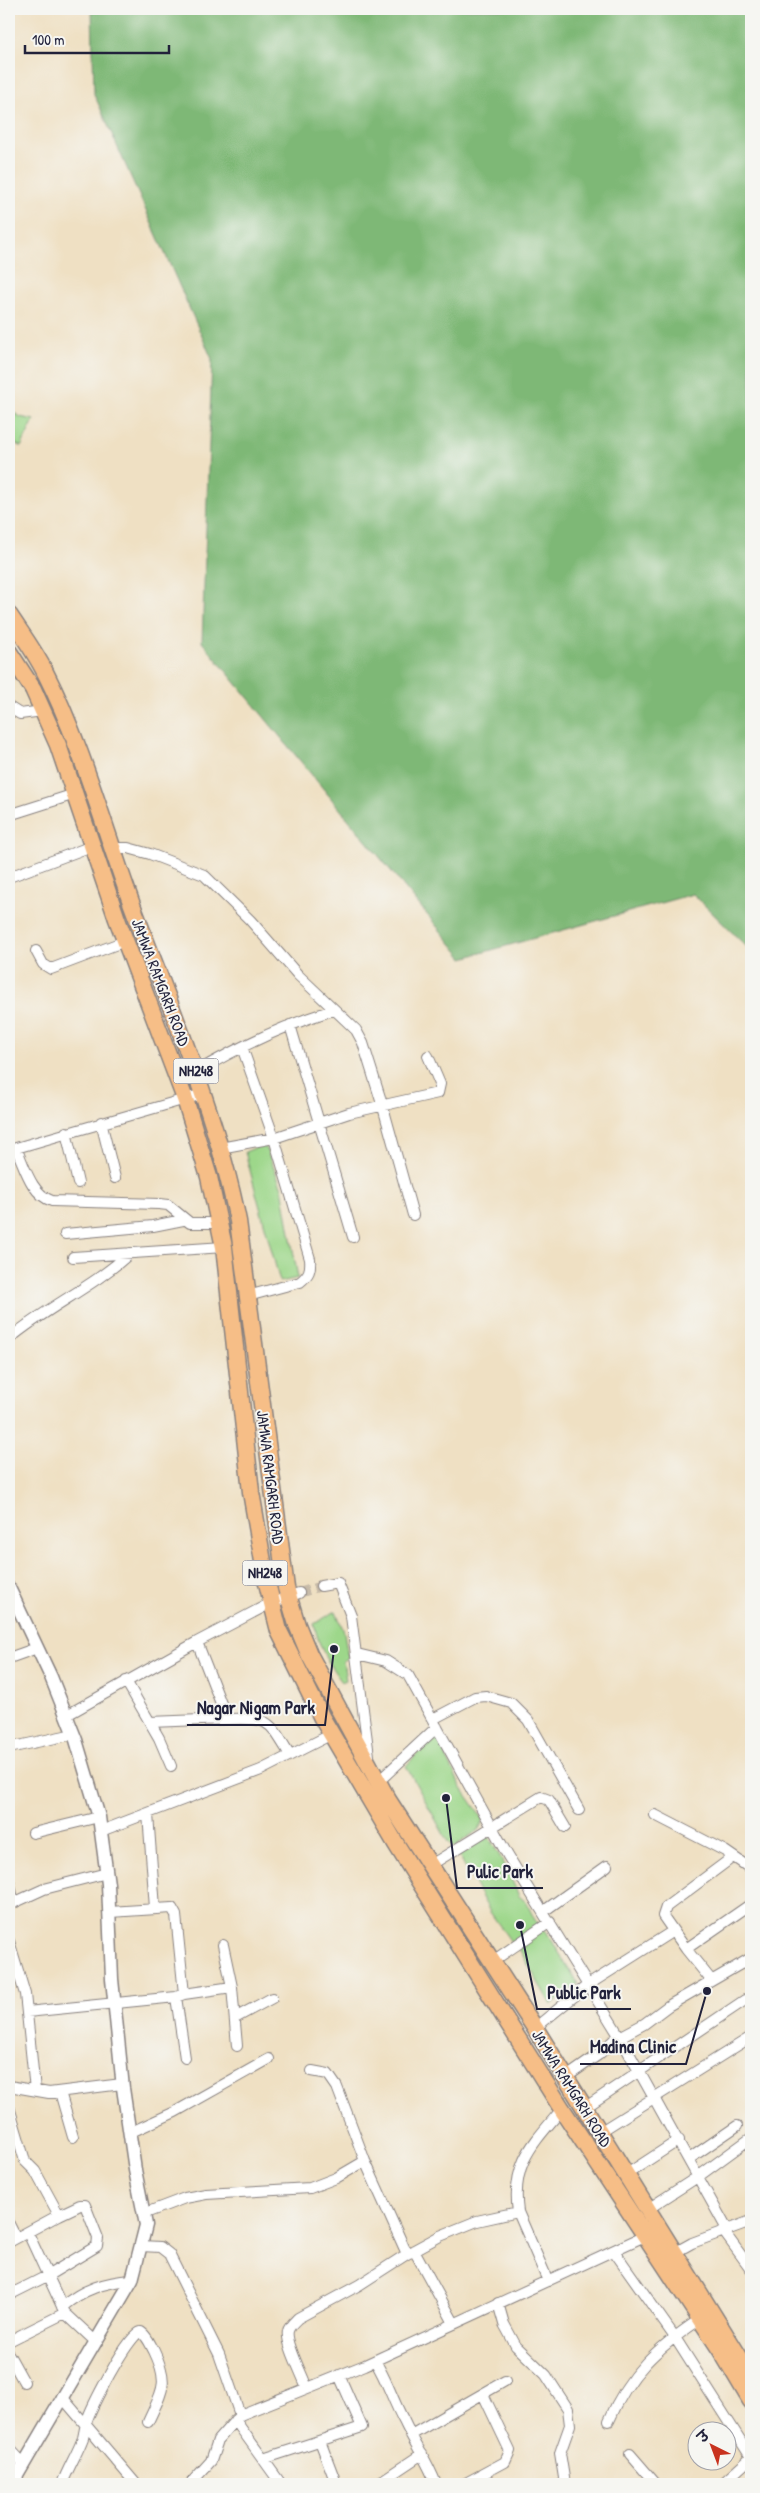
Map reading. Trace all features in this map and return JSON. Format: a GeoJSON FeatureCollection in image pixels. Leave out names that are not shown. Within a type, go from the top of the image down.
{"type":"FeatureCollection","features":[{"type":"Feature","properties":{"kind":"highway","name":"JAMWA RAMGARH ROAD"},"geometry":{"type":"LineString","coordinates":[[9,614],[40,663],[78,747],[112,848],[196,1072],[220,1148],[238,1221],[281,1557],[294,1595],[309,1654],[374,1776],[429,1866],[493,1961],[674,2253],[747,2357],[751,2376]]}},
{"type":"Feature","properties":{"kind":"highway","name":"JAMWA RAMGARH ROAD"},"geometry":{"type":"LineString","coordinates":[[9,652],[24,674],[58,745],[125,941],[185,1099],[201,1148],[220,1223],[224,1247],[252,1492],[271,1603],[288,1651],[332,1734],[396,1844],[562,2109],[751,2401]]}},
{"type":"Feature","properties":{"kind":"street"},"geometry":{"type":"LineString","coordinates":[[9,706],[20,714],[43,711]]}},
{"type":"Feature","properties":{"kind":"street"},"geometry":{"type":"LineString","coordinates":[[9,815],[74,794]]}},
{"type":"Feature","properties":{"kind":"street"},"geometry":{"type":"LineString","coordinates":[[9,876],[92,846]]}},
{"type":"Feature","properties":{"kind":"street"},"geometry":{"type":"LineString","coordinates":[[112,848],[128,848],[150,854],[204,875],[250,920],[298,975],[356,1030],[363,1044],[383,1107],[413,1214]]}},
{"type":"Feature","properties":{"kind":"street"},"geometry":{"type":"LineString","coordinates":[[36,950],[43,964],[51,970],[125,941]]}},
{"type":"Feature","properties":{"kind":"street"},"geometry":{"type":"LineString","coordinates":[[196,1072],[242,1047],[290,1025],[333,1010]]}},
{"type":"Feature","properties":{"kind":"street"},"geometry":{"type":"LineString","coordinates":[[290,1025],[352,1237]]}},
{"type":"Feature","properties":{"kind":"street"},"geometry":{"type":"LineString","coordinates":[[242,1047],[274,1138],[310,1259],[310,1270],[306,1277],[292,1285],[248,1296]]}},
{"type":"Feature","properties":{"kind":"street"},"geometry":{"type":"LineString","coordinates":[[220,1148],[274,1138],[349,1113],[383,1107],[438,1093],[440,1084],[428,1056]]}},
{"type":"Feature","properties":{"kind":"street"},"geometry":{"type":"LineString","coordinates":[[203,1094],[12,1149],[40,1196],[46,1200],[52,1202],[168,1205],[183,1220],[190,1223],[220,1223]]}},
{"type":"Feature","properties":{"kind":"street"},"geometry":{"type":"LineString","coordinates":[[101,1122],[115,1178]]}},
{"type":"Feature","properties":{"kind":"street"},"geometry":{"type":"LineString","coordinates":[[66,1132],[78,1183]]}},
{"type":"Feature","properties":{"kind":"street"},"geometry":{"type":"LineString","coordinates":[[65,1234],[153,1226],[183,1220]]}},
{"type":"Feature","properties":{"kind":"street"},"geometry":{"type":"LineString","coordinates":[[73,1257],[224,1247]]}},
{"type":"Feature","properties":{"kind":"street"},"geometry":{"type":"LineString","coordinates":[[9,1339],[26,1324],[104,1275],[130,1253]]}},
{"type":"Feature","properties":{"kind":"street"},"geometry":{"type":"LineString","coordinates":[[321,1586],[338,1583],[352,1616],[374,1776]]}},
{"type":"Feature","properties":{"kind":"street"},"geometry":{"type":"LineString","coordinates":[[9,1588],[74,1734],[99,1817],[107,1873],[114,2002],[122,2084],[146,2225],[132,2280],[12,2484]]}},
{"type":"Feature","properties":{"kind":"street"},"geometry":{"type":"LineString","coordinates":[[66,1715],[271,1603],[294,1595]]}},
{"type":"Feature","properties":{"kind":"street"},"geometry":{"type":"LineString","coordinates":[[197,1642],[227,1719]]}},
{"type":"Feature","properties":{"kind":"street"},"geometry":{"type":"LineString","coordinates":[[9,1658],[37,1648]]}},
{"type":"Feature","properties":{"kind":"street"},"geometry":{"type":"LineString","coordinates":[[357,1654],[386,1661],[400,1668],[408,1675],[491,1827],[620,2037],[679,2140],[726,2231],[751,2269]]}},
{"type":"Feature","properties":{"kind":"street"},"geometry":{"type":"LineString","coordinates":[[126,1681],[150,1722],[171,1766]]}},
{"type":"Feature","properties":{"kind":"street"},"geometry":{"type":"LineString","coordinates":[[374,1776],[435,1723],[475,1697],[486,1696],[511,1703],[528,1720],[579,1810]]}},
{"type":"Feature","properties":{"kind":"street"},"geometry":{"type":"LineString","coordinates":[[150,1722],[259,1718],[272,1726],[290,1755]]}},
{"type":"Feature","properties":{"kind":"street"},"geometry":{"type":"LineString","coordinates":[[9,1748],[74,1734]]}},
{"type":"Feature","properties":{"kind":"street"},"geometry":{"type":"LineString","coordinates":[[101,1831],[261,1770],[332,1734]]}},
{"type":"Feature","properties":{"kind":"street"},"geometry":{"type":"LineString","coordinates":[[429,1866],[540,1797],[549,1800],[565,1827]]}},
{"type":"Feature","properties":{"kind":"street"},"geometry":{"type":"LineString","coordinates":[[148,1814],[155,1908]]}},
{"type":"Feature","properties":{"kind":"street"},"geometry":{"type":"LineString","coordinates":[[655,1814],[751,1869]]}},
{"type":"Feature","properties":{"kind":"street"},"geometry":{"type":"LineString","coordinates":[[33,1833],[99,1817]]}},
{"type":"Feature","properties":{"kind":"street"},"geometry":{"type":"LineString","coordinates":[[711,1980],[663,1916],[666,1907],[733,1857]]}},
{"type":"Feature","properties":{"kind":"street"},"geometry":{"type":"LineString","coordinates":[[544,1911],[607,1866]]}},
{"type":"Feature","properties":{"kind":"street"},"geometry":{"type":"LineString","coordinates":[[9,1881],[11,1904],[44,1889],[107,1873]]}},
{"type":"Feature","properties":{"kind":"street"},"geometry":{"type":"LineString","coordinates":[[686,1949],[751,1904]]}},
{"type":"Feature","properties":{"kind":"street"},"geometry":{"type":"LineString","coordinates":[[110,1912],[169,1906],[176,1914],[185,2058]]}},
{"type":"Feature","properties":{"kind":"street"},"geometry":{"type":"LineString","coordinates":[[493,1961],[550,1922]]}},
{"type":"Feature","properties":{"kind":"street"},"geometry":{"type":"LineString","coordinates":[[535,2028],[588,1985],[673,1931]]}},
{"type":"Feature","properties":{"kind":"street"},"geometry":{"type":"LineString","coordinates":[[9,1941],[25,1994],[34,2090]]}},
{"type":"Feature","properties":{"kind":"street"},"geometry":{"type":"LineString","coordinates":[[223,1945],[232,1987],[237,2046]]}},
{"type":"Feature","properties":{"kind":"street"},"geometry":{"type":"LineString","coordinates":[[565,2078],[620,2037],[711,1980],[751,1958]]}},
{"type":"Feature","properties":{"kind":"street"},"geometry":{"type":"LineString","coordinates":[[27,2012],[180,1996],[232,1987]]}},
{"type":"Feature","properties":{"kind":"street"},"geometry":{"type":"LineString","coordinates":[[235,2018],[272,1998]]}},
{"type":"Feature","properties":{"kind":"street"},"geometry":{"type":"LineString","coordinates":[[583,2109],[745,2000]]}},
{"type":"Feature","properties":{"kind":"street"},"geometry":{"type":"LineString","coordinates":[[598,2133],[751,2037]]}},
{"type":"Feature","properties":{"kind":"street"},"geometry":{"type":"LineString","coordinates":[[129,2133],[175,2112],[269,2059]]}},
{"type":"Feature","properties":{"kind":"street"},"geometry":{"type":"LineString","coordinates":[[312,2071],[328,2074],[337,2088],[365,2161],[410,2252],[454,2323]]}},
{"type":"Feature","properties":{"kind":"street"},"geometry":{"type":"LineString","coordinates":[[9,2086],[49,2093],[122,2084]]}},
{"type":"Feature","properties":{"kind":"street"},"geometry":{"type":"LineString","coordinates":[[60,2092],[72,2137]]}},
{"type":"Feature","properties":{"kind":"street"},"geometry":{"type":"LineString","coordinates":[[9,2107],[25,2162],[35,2171],[58,2215]]}},
{"type":"Feature","properties":{"kind":"street"},"geometry":{"type":"LineString","coordinates":[[548,2281],[518,2212],[517,2178],[522,2161],[530,2148],[562,2109]]}},
{"type":"Feature","properties":{"kind":"street"},"geometry":{"type":"LineString","coordinates":[[689,2159],[738,2126]]}},
{"type":"Feature","properties":{"kind":"street"},"geometry":{"type":"LineString","coordinates":[[648,2209],[751,2138]]}},
{"type":"Feature","properties":{"kind":"street"},"geometry":{"type":"LineString","coordinates":[[626,2174],[679,2140]]}},
{"type":"Feature","properties":{"kind":"street"},"geometry":{"type":"LineString","coordinates":[[143,2214],[185,2198],[206,2194],[310,2188],[336,2178],[365,2161]]}},
{"type":"Feature","properties":{"kind":"street"},"geometry":{"type":"LineString","coordinates":[[9,2224],[12,2240],[82,2204],[85,2205],[98,2242],[93,2249],[47,2276],[9,2295]]}},
{"type":"Feature","properties":{"kind":"street"},"geometry":{"type":"LineString","coordinates":[[307,2388],[289,2342],[288,2331],[298,2318],[359,2285],[410,2252],[440,2236],[477,2221],[518,2212]]}},
{"type":"Feature","properties":{"kind":"street"},"geometry":{"type":"LineString","coordinates":[[674,2253],[692,2242],[751,2221]]}},
{"type":"Feature","properties":{"kind":"street"},"geometry":{"type":"LineString","coordinates":[[190,2484],[211,2461],[218,2440],[237,2417],[375,2361],[614,2251],[659,2227]]}},
{"type":"Feature","properties":{"kind":"street"},"geometry":{"type":"LineString","coordinates":[[28,2233],[64,2310],[95,2341]]}},
{"type":"Feature","properties":{"kind":"street"},"geometry":{"type":"LineString","coordinates":[[141,2246],[160,2247],[169,2254],[219,2354],[237,2417],[276,2483]]}},
{"type":"Feature","properties":{"kind":"street"},"geometry":{"type":"LineString","coordinates":[[614,2251],[674,2336],[751,2458],[722,2484]]}},
{"type":"Feature","properties":{"kind":"street"},"geometry":{"type":"LineString","coordinates":[[9,2341],[64,2310],[74,2297],[101,2284],[132,2280]]}},
{"type":"Feature","properties":{"kind":"street"},"geometry":{"type":"LineString","coordinates":[[498,2303],[504,2324],[516,2346],[546,2375],[568,2409],[570,2425],[560,2453],[565,2484]]}},
{"type":"Feature","properties":{"kind":"street"},"geometry":{"type":"LineString","coordinates":[[609,2421],[621,2393],[644,2364],[674,2336],[699,2320]]}},
{"type":"Feature","properties":{"kind":"street"},"geometry":{"type":"LineString","coordinates":[[62,2484],[72,2458],[82,2440],[86,2425],[122,2352],[133,2336],[141,2332],[148,2338],[164,2374],[162,2391],[148,2422]]}},
{"type":"Feature","properties":{"kind":"street"},"geometry":{"type":"LineString","coordinates":[[9,2355],[24,2382]]}},
{"type":"Feature","properties":{"kind":"street"},"geometry":{"type":"LineString","coordinates":[[375,2361],[388,2382],[397,2408],[436,2484]]}},
{"type":"Feature","properties":{"kind":"street"},"geometry":{"type":"LineString","coordinates":[[263,2459],[362,2427],[339,2375]]}},
{"type":"Feature","properties":{"kind":"street"},"geometry":{"type":"LineString","coordinates":[[411,2435],[505,2381]]}},
{"type":"Feature","properties":{"kind":"street"},"geometry":{"type":"LineString","coordinates":[[464,2484],[505,2462],[510,2451],[483,2394]]}},
{"type":"Feature","properties":{"kind":"street"},"geometry":{"type":"LineString","coordinates":[[62,2397],[132,2482]]}},
{"type":"Feature","properties":{"kind":"street"},"geometry":{"type":"LineString","coordinates":[[320,2441],[336,2482]]}},
{"type":"Feature","properties":{"kind":"street"},"geometry":{"type":"LineString","coordinates":[[9,2448],[24,2464]]}},
{"type":"Feature","properties":{"kind":"street"},"geometry":{"type":"LineString","coordinates":[[376,2484],[422,2454]]}},
{"type":"Feature","properties":{"kind":"street"},"geometry":{"type":"LineString","coordinates":[[630,2454],[656,2484]]}},
{"type":"Feature","properties":{"kind":"green space"},"geometry":{"type":"Polygon","coordinates":[[[92,9],[751,9],[751,951],[693,894],[463,958],[202,642],[212,359],[94,94],[92,9]]]}},
{"type":"Feature","properties":{"kind":"green space"},"geometry":{"type":"Polygon","coordinates":[[[9,409],[20,417],[34,420],[21,447],[10,440],[9,442],[9,409]]]}},
{"type":"Feature","properties":{"kind":"green space"},"geometry":{"type":"Polygon","coordinates":[[[264,1144],[282,1188],[298,1278],[280,1282],[245,1152],[264,1144]]]}},
{"type":"Feature","properties":{"kind":"green space"},"geometry":{"type":"Polygon","coordinates":[[[336,1611],[344,1632],[348,1658],[343,1661],[346,1680],[342,1682],[332,1669],[325,1655],[314,1624],[336,1611]]]}},
{"type":"Feature","properties":{"kind":"green space"},"geometry":{"type":"Polygon","coordinates":[[[435,1734],[461,1787],[484,1820],[478,1830],[454,1847],[448,1842],[406,1766],[435,1734]]]}},
{"type":"Feature","properties":{"kind":"green space"},"geometry":{"type":"Polygon","coordinates":[[[488,1836],[505,1865],[519,1896],[526,1902],[535,1920],[546,1931],[578,1984],[551,2005],[518,1947],[514,1946],[490,1912],[457,1852],[488,1836]]]}},
{"type":"Feature","properties":{"kind":"tunnel"},"geometry":{"type":"LineString","coordinates":[[299,1593],[321,1586]]}},
{"type":"Feature","properties":{"kind":"place","name":"Nagar Nigam Park"},"geometry":{"type":"Point","coordinates":[334,1649]}},
{"type":"Feature","properties":{"kind":"place","name":"Pulic Park"},"geometry":{"type":"Point","coordinates":[446,1798]}},
{"type":"Feature","properties":{"kind":"place","name":"Public Park"},"geometry":{"type":"Point","coordinates":[520,1925]}},
{"type":"Feature","properties":{"kind":"place","name":"Madina Clinic"},"geometry":{"type":"Point","coordinates":[707,1991]}}]}
